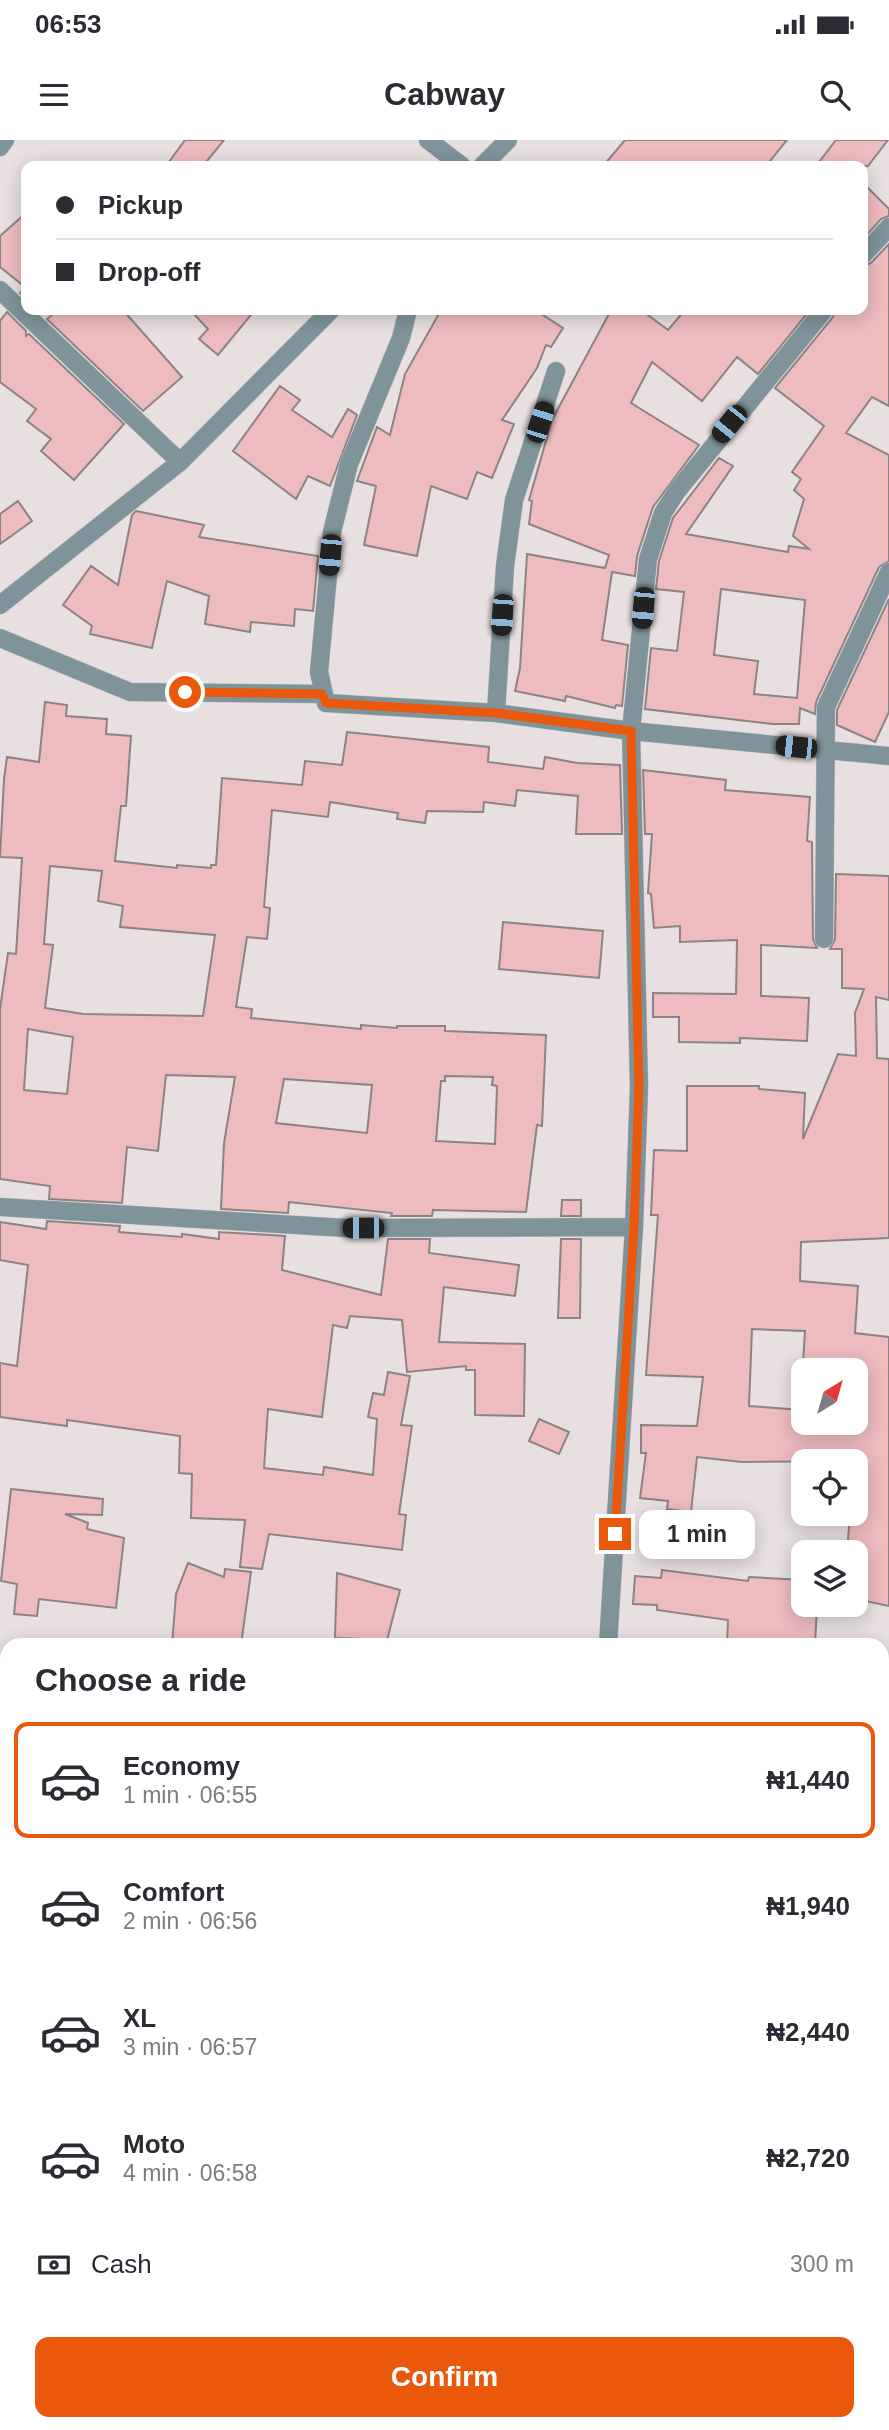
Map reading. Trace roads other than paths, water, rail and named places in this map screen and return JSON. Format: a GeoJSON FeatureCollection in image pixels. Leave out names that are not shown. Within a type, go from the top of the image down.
{"type":"FeatureCollection","features":[{"type":"Feature","properties":{"kind":"street"},"geometry":{"type":"LineString","coordinates":[[0,147],[5,140]]}},
{"type":"Feature","properties":{"kind":"street"},"geometry":{"type":"LineString","coordinates":[[428,140],[455,161]]}},
{"type":"Feature","properties":{"kind":"street"},"geometry":{"type":"LineString","coordinates":[[487,161],[508,140]]}},
{"type":"Feature","properties":{"kind":"street"},"geometry":{"type":"LineString","coordinates":[[868,250],[889,227]]}},
{"type":"Feature","properties":{"kind":"street"},"geometry":{"type":"LineString","coordinates":[[0,290],[21,310]]}},
{"type":"Feature","properties":{"kind":"street"},"geometry":{"type":"LineString","coordinates":[[26,315],[180,462]]}},
{"type":"Feature","properties":{"kind":"street"},"geometry":{"type":"LineString","coordinates":[[0,605],[180,462],[326,315]]}},
{"type":"Feature","properties":{"kind":"street"},"geometry":{"type":"LineString","coordinates":[[407,315],[401,338],[349,464],[332,532],[320,672],[322,694],[326,703],[496,713],[631,731],[889,756]]}},
{"type":"Feature","properties":{"kind":"street"},"geometry":{"type":"LineString","coordinates":[[608,1638],[634,1227],[639,1087],[631,731],[648,559],[663,513],[713,444],[820,315]]}},
{"type":"Feature","properties":{"kind":"street"},"geometry":{"type":"LineString","coordinates":[[496,713],[505,566],[514,500],[556,371]]}},
{"type":"Feature","properties":{"kind":"street"},"geometry":{"type":"LineString","coordinates":[[824,939],[826,707],[889,572]]}},
{"type":"Feature","properties":{"kind":"street"},"geometry":{"type":"LineString","coordinates":[[0,638],[130,692],[322,694]]}},
{"type":"Feature","properties":{"kind":"street"},"geometry":{"type":"LineString","coordinates":[[0,1207],[346,1228],[634,1227]]}}]}
